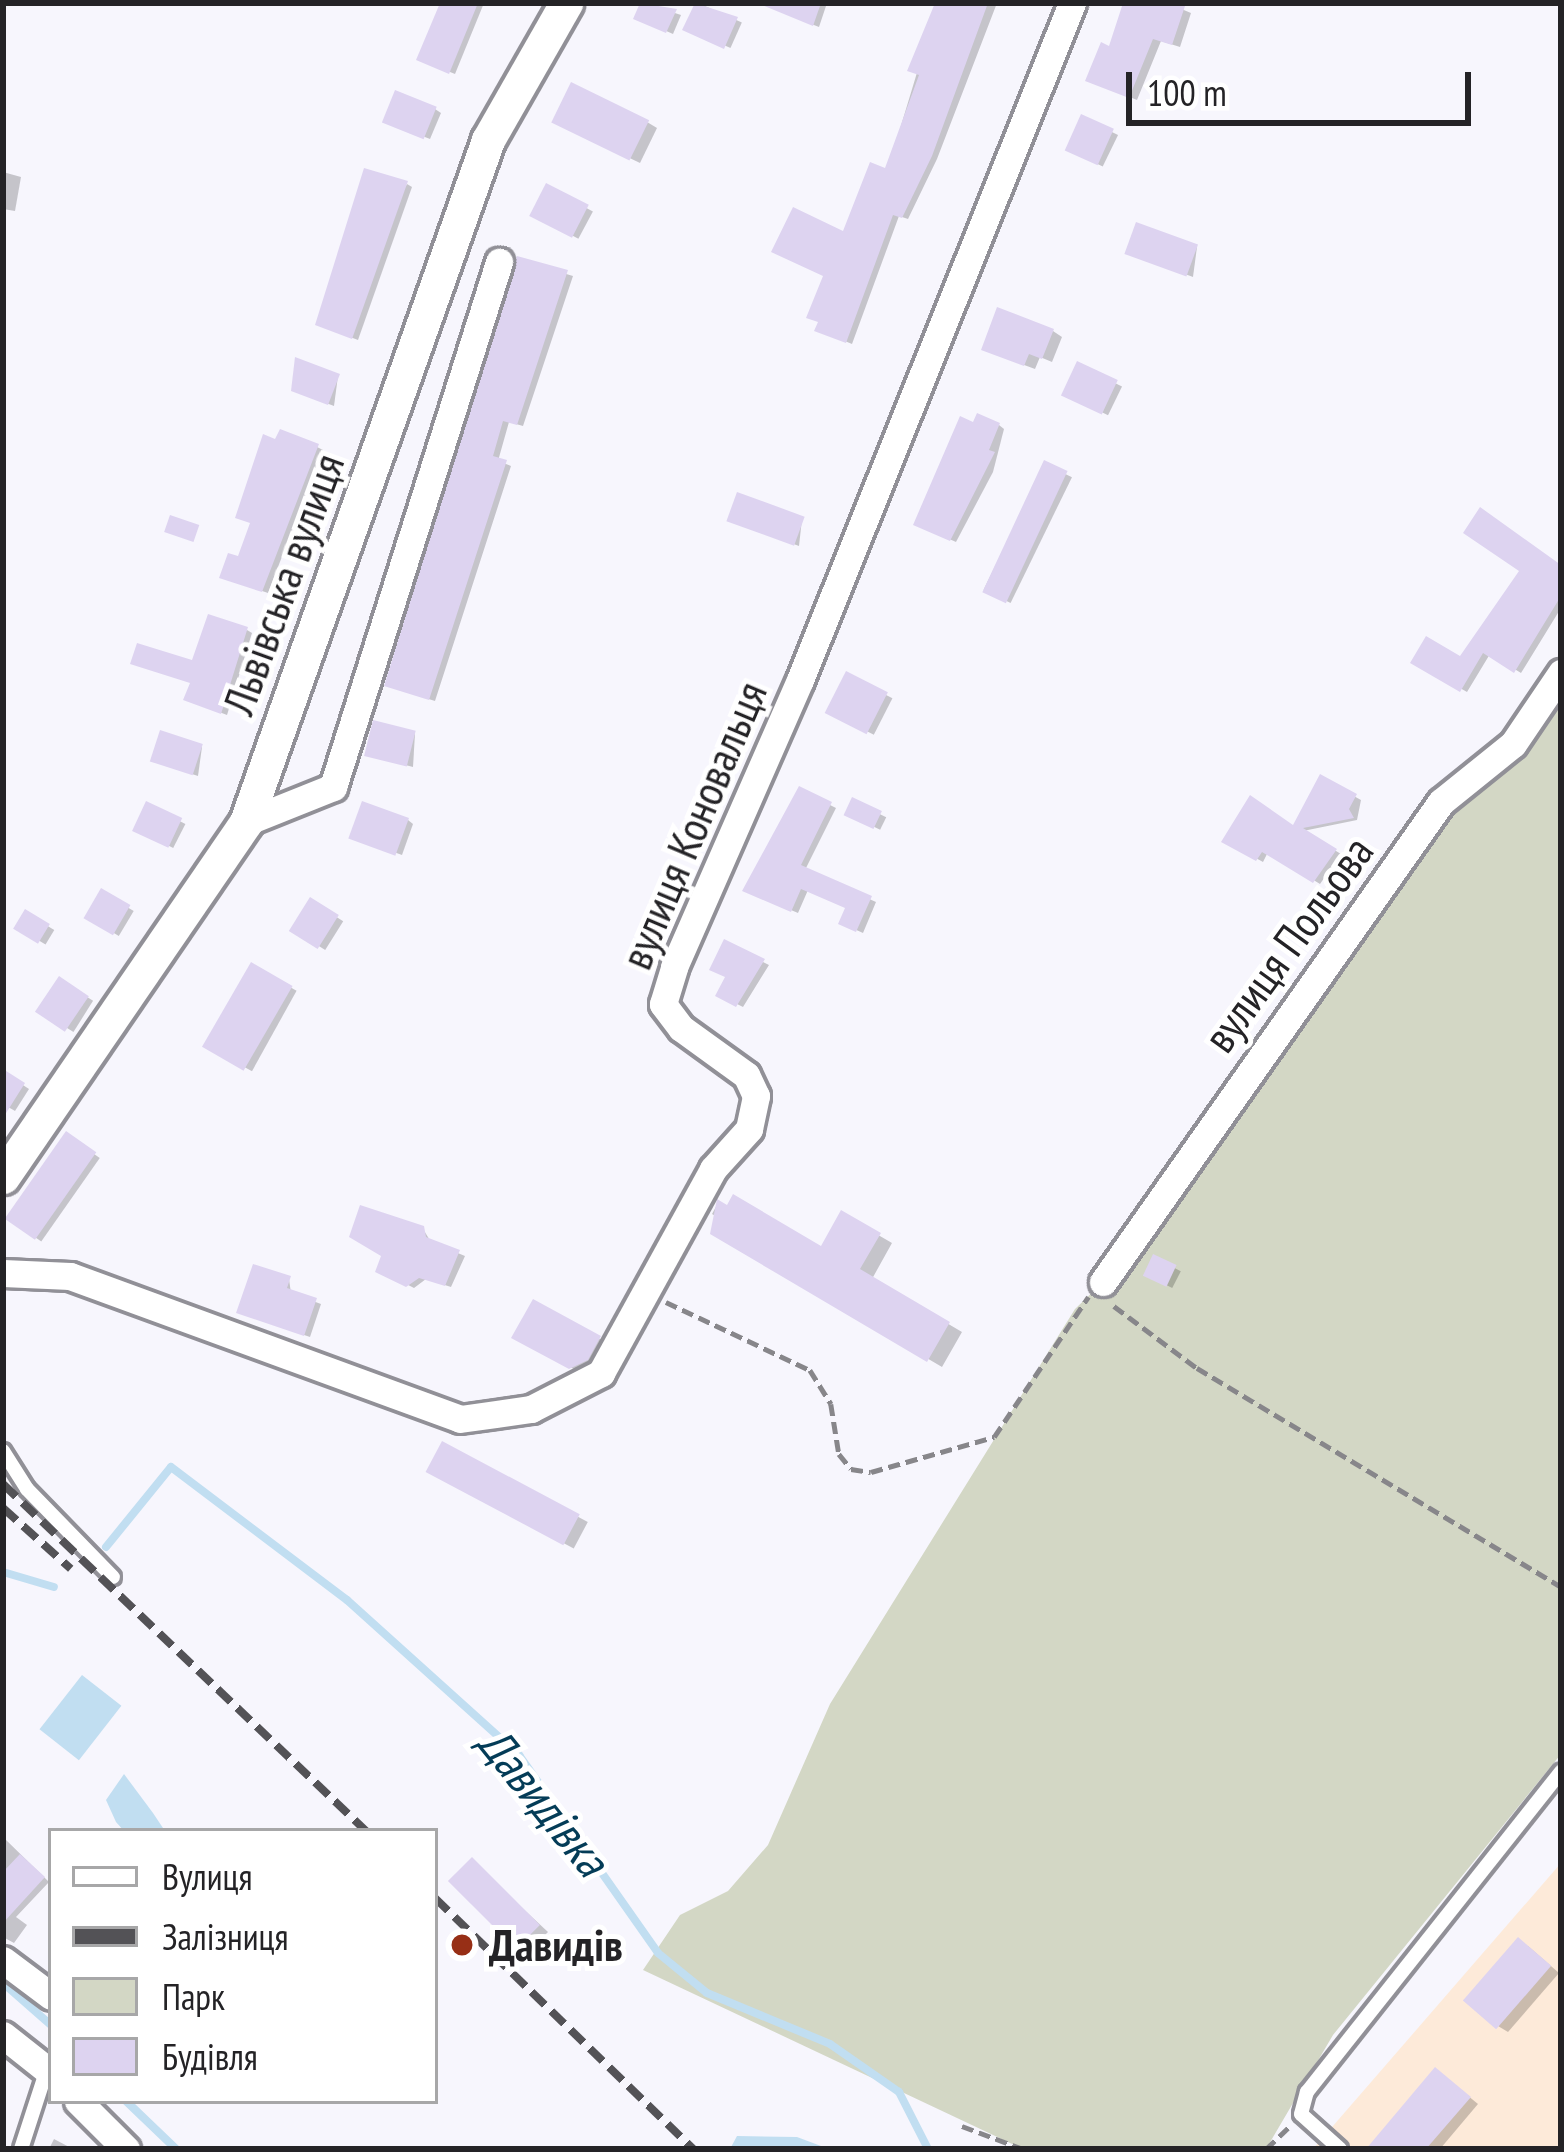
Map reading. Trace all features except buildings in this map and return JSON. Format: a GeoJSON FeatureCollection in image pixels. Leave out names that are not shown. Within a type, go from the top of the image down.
{"type":"FeatureCollection","features":[{"type":"Feature","properties":{"kind":"street","name":"Львівська вулиця"},"geometry":{"type":"LineString","coordinates":[[8,1160],[246,822],[488,140],[566,3]]}},
{"type":"Feature","properties":{"kind":"street","name":"вулиця Коновальця"},"geometry":{"type":"LineString","coordinates":[[3,1273],[70,1276],[460,1419],[567,1396],[601,1373],[644,1302],[712,1169],[749,1129],[757,1096],[746,1075],[681,1028],[663,1004],[674,967],[800,680],[1072,3]]}},
{"type":"Feature","properties":{"kind":"street"},"geometry":{"type":"LineString","coordinates":[[246,822],[332,787],[499,262]]}},
{"type":"Feature","properties":{"kind":"street","name":"вулиця Польова"},"geometry":{"type":"LineString","coordinates":[[1103,1282],[1441,802],[1514,744],[1561,673]]}},
{"type":"Feature","properties":{"kind":"street"},"geometry":{"type":"LineString","coordinates":[[3,1960],[48,1994]]}},
{"type":"Feature","properties":{"kind":"street"},"geometry":{"type":"LineString","coordinates":[[3,2035],[48,2070]]}},
{"type":"Feature","properties":{"kind":"street"},"geometry":{"type":"LineString","coordinates":[[81,2104],[125,2149]]}},
{"type":"Feature","properties":{"kind":"lane"},"geometry":{"type":"LineString","coordinates":[[3,1451],[27,1489],[112,1576]]}},
{"type":"Feature","properties":{"kind":"lane"},"geometry":{"type":"LineString","coordinates":[[1340,2149],[1301,2114],[1307,2092],[1561,1771]]}},
{"type":"Feature","properties":{"kind":"lane"},"geometry":{"type":"LineString","coordinates":[[21,2149],[48,2074]]}},
{"type":"Feature","properties":{"kind":"path"},"geometry":{"type":"LineString","coordinates":[[644,1302],[691,1308],[722,1332],[810,1370],[831,1404],[839,1454],[850,1469],[871,1472],[994,1437],[1075,1309],[1103,1282],[1115,1308],[1197,1368],[1560,1584]]}},
{"type":"Feature","properties":{"kind":"path"},"geometry":{"type":"LineString","coordinates":[[1266,2149],[1301,2114]]}},
{"type":"Feature","properties":{"kind":"path"},"geometry":{"type":"LineString","coordinates":[[962,2126],[1023,2149]]}},
{"type":"Feature","properties":{"kind":"shaded area"},"geometry":{"type":"Polygon","coordinates":[[[1561,1863],[1561,2149],[1313,2149],[1561,1863]]]}},
{"type":"Feature","properties":{"kind":"green space"},"geometry":{"type":"Polygon","coordinates":[[[1561,673],[1561,1754],[1333,2035],[1266,2149],[1023,2149],[643,1970],[680,1915],[728,1891],[768,1845],[830,1704],[1075,1309],[1103,1282],[1362,915],[1561,673]]]}},
{"type":"Feature","properties":{"kind":"water"},"geometry":{"type":"Polygon","coordinates":[[[82,1675],[121,1706],[79,1760],[40,1729],[82,1675]]]}},
{"type":"Feature","properties":{"kind":"water"},"geometry":{"type":"Polygon","coordinates":[[[124,1774],[163,1828],[121,1828],[106,1800],[124,1774]]]}},
{"type":"Feature","properties":{"kind":"water"},"geometry":{"type":"Polygon","coordinates":[[[737,2136],[797,2137],[829,2149],[730,2149],[737,2136]]]}},
{"type":"Feature","properties":{"kind":"waterway","name":"Давидівка"},"geometry":{"type":"LineString","coordinates":[[106,1547],[171,1467],[347,1600],[519,1755],[658,1953],[707,1993],[830,2044],[899,2092],[928,2149]]}},
{"type":"Feature","properties":{"kind":"waterway","name":"Давидівка"},"geometry":{"type":"LineString","coordinates":[[3,1572],[54,1587]]}},
{"type":"Feature","properties":{"kind":"waterway"},"geometry":{"type":"LineString","coordinates":[[3,1983],[48,2022]]}},
{"type":"Feature","properties":{"kind":"waterway"},"geometry":{"type":"LineString","coordinates":[[129,2104],[176,2149]]}},
{"type":"Feature","properties":{"kind":"railway"},"geometry":{"type":"LineString","coordinates":[[3,1484],[363,1828]]}},
{"type":"Feature","properties":{"kind":"railway"},"geometry":{"type":"LineString","coordinates":[[3,1508],[71,1569]]}},
{"type":"Feature","properties":{"kind":"railway"},"geometry":{"type":"LineString","coordinates":[[438,1901],[693,2149]]}},
{"type":"Feature","properties":{"kind":"place","name":"Давидів"},"geometry":{"type":"Point","coordinates":[462,1945]}}]}
